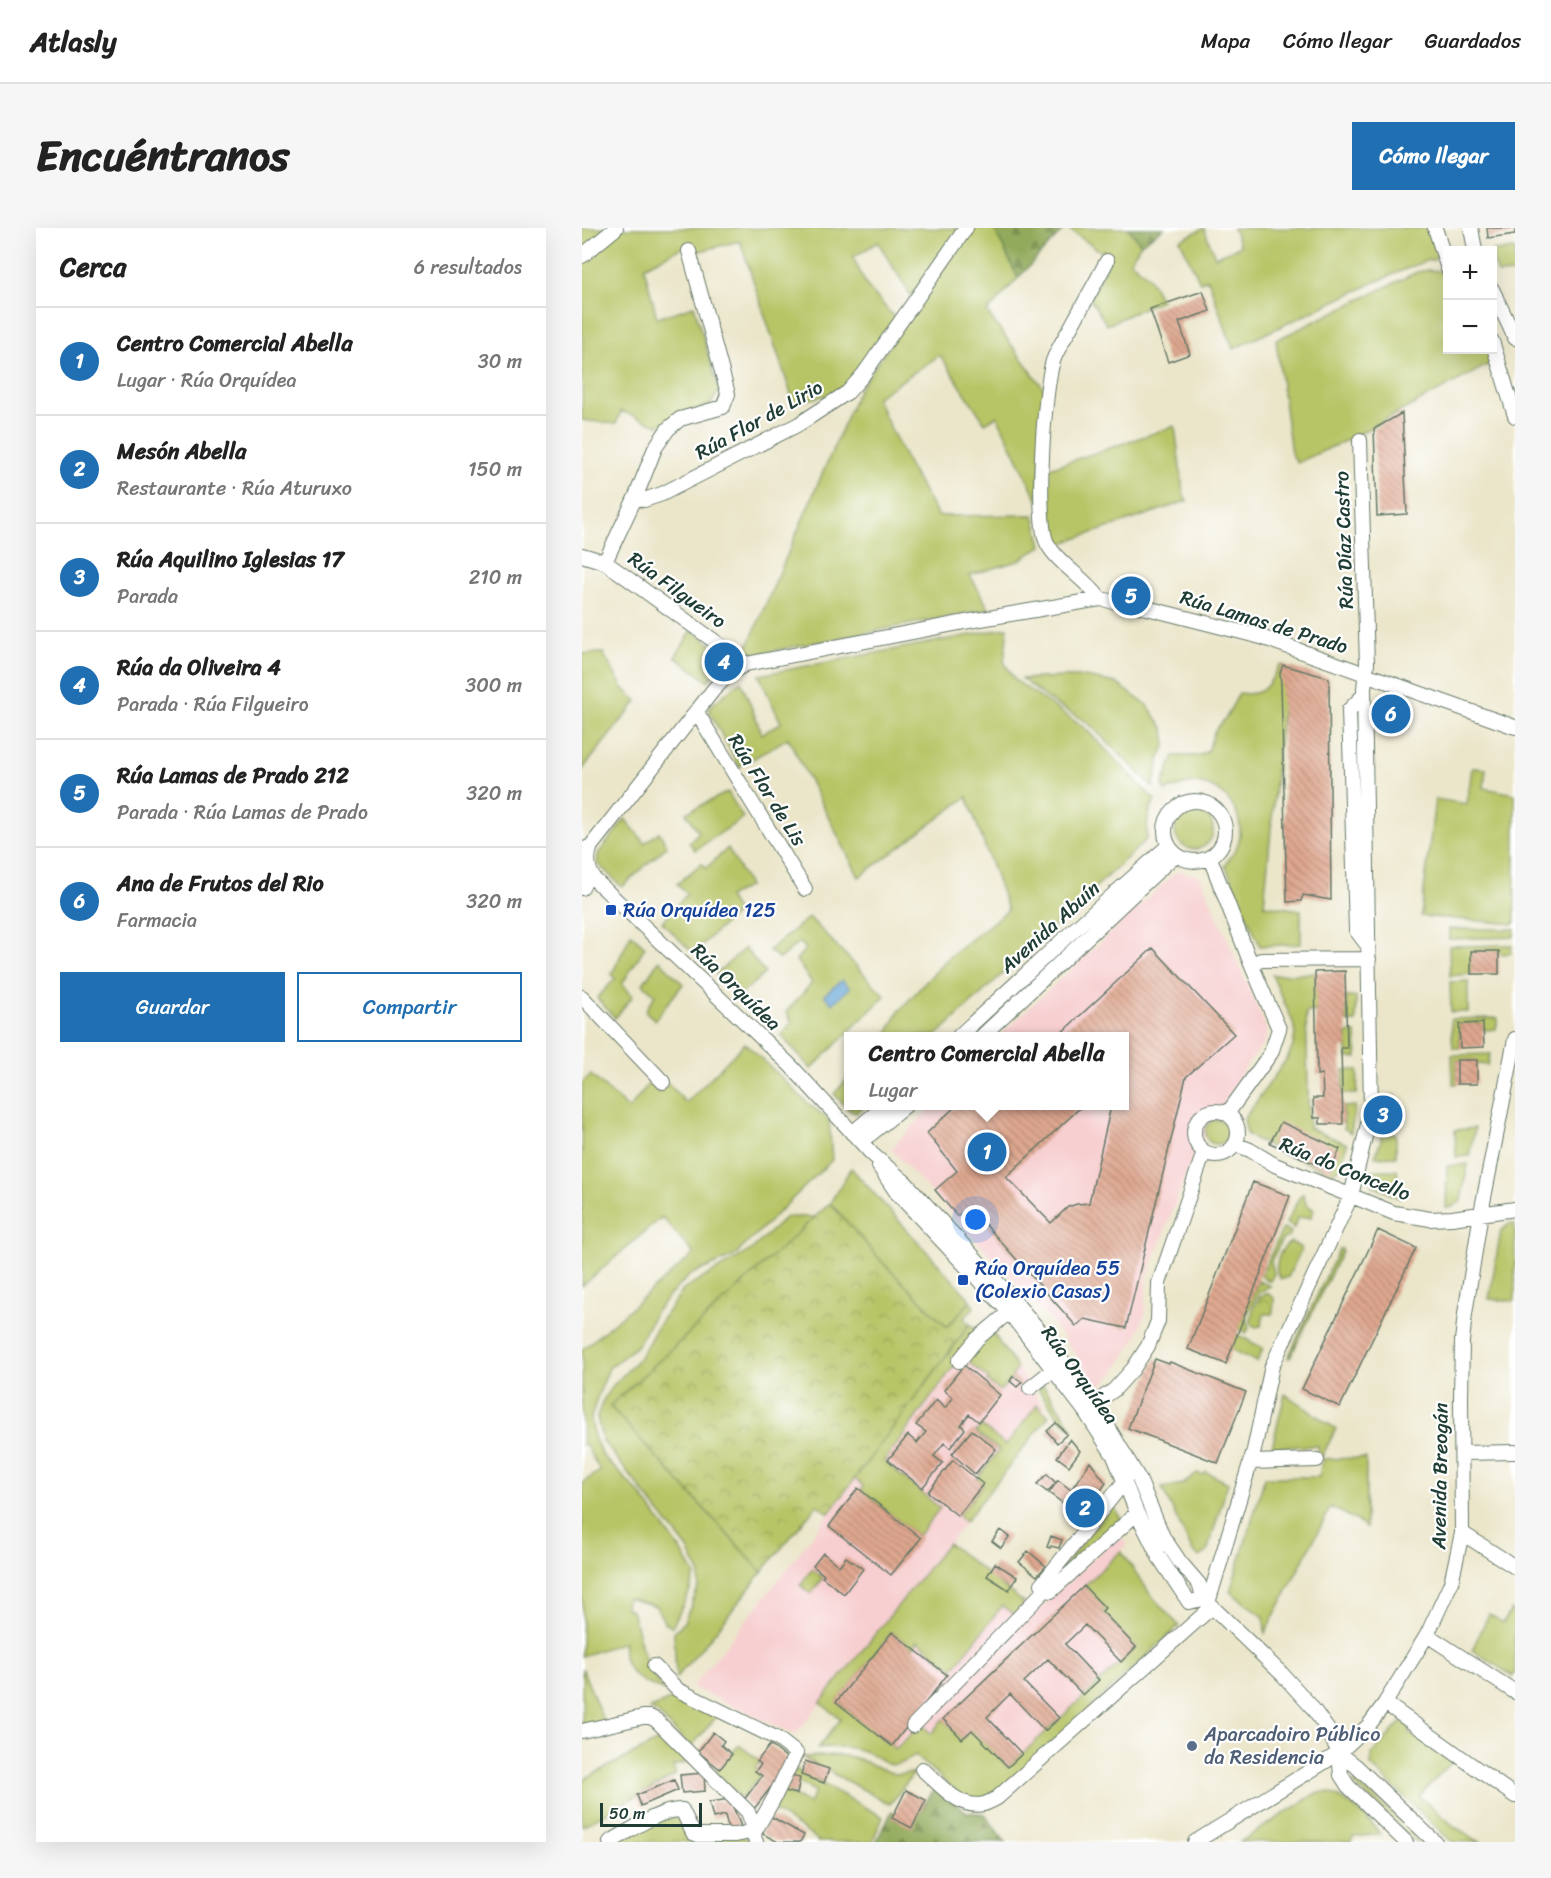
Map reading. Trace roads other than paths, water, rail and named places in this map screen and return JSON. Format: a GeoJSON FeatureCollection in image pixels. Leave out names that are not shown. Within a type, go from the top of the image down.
{"type":"FeatureCollection","features":[{"type":"Feature","properties":{"kind":"street"},"geometry":{"type":"LineString","coordinates":[[582,256],[616,228]]}},
{"type":"Feature","properties":{"kind":"street","name":"Rúa Flor de Lirio"},"geometry":{"type":"LineString","coordinates":[[636,496],[644,500],[662,494],[799,424],[848,392],[863,375],[966,228]]}},
{"type":"Feature","properties":{"kind":"street"},"geometry":{"type":"LineString","coordinates":[[1435,228],[1443,253]]}},
{"type":"Feature","properties":{"kind":"street"},"geometry":{"type":"LineString","coordinates":[[1471,228],[1474,246]]}},
{"type":"Feature","properties":{"kind":"street"},"geometry":{"type":"LineString","coordinates":[[605,562],[636,496],[655,448],[668,429],[680,419],[723,407],[728,394],[689,251]]}},
{"type":"Feature","properties":{"kind":"street"},"geometry":{"type":"LineString","coordinates":[[1100,599],[1056,556],[1046,541],[1041,515],[1044,430],[1053,361],[1107,261]]}},
{"type":"Feature","properties":{"kind":"street"},"geometry":{"type":"LineString","coordinates":[[1497,300],[1515,338]]}},
{"type":"Feature","properties":{"kind":"street"},"geometry":{"type":"LineString","coordinates":[[1496,354],[1514,411]]}},
{"type":"Feature","properties":{"kind":"street","name":"Rúa Díaz Castro"},"geometry":{"type":"LineString","coordinates":[[1208,1603],[1250,1462],[1272,1366],[1351,1196],[1371,1111],[1364,695],[1367,664],[1360,441]]}},
{"type":"Feature","properties":{"kind":"street","name":"Rúa Filgueiro"},"geometry":{"type":"LineString","coordinates":[[582,555],[605,562],[746,664]]}},
{"type":"Feature","properties":{"kind":"street","name":"Rúa Lamas de Prado"},"geometry":{"type":"LineString","coordinates":[[746,664],[970,621],[1100,599],[1139,606],[1261,637],[1515,727]]}},
{"type":"Feature","properties":{"kind":"street"},"geometry":{"type":"LineString","coordinates":[[582,888],[590,872],[587,849],[714,688],[730,673],[746,664]]}},
{"type":"Feature","properties":{"kind":"street","name":"Rúa Flor de Lis"},"geometry":{"type":"LineString","coordinates":[[696,711],[805,888]]}},
{"type":"Feature","properties":{"kind":"street"},"geometry":{"type":"LineString","coordinates":[[1195,801],[1210,805],[1221,816],[1226,831],[1221,847],[1210,858],[1198,862],[1186,861],[1172,851],[1164,831],[1168,816],[1180,805],[1195,801]]}},
{"type":"Feature","properties":{"kind":"street","name":"Avenida Abuín"},"geometry":{"type":"LineString","coordinates":[[963,1032],[1050,951],[1172,851]]}},
{"type":"Feature","properties":{"kind":"street","name":"Avenida Abuín"},"geometry":{"type":"LineString","coordinates":[[986,1032],[1060,963],[1172,851]]}},
{"type":"Feature","properties":{"kind":"street"},"geometry":{"type":"LineString","coordinates":[[1210,858],[1279,1029],[1271,1053],[1227,1114]]}},
{"type":"Feature","properties":{"kind":"street","name":"Rúa Orquídea"},"geometry":{"type":"LineString","coordinates":[[590,872],[594,879],[790,1065],[872,1154],[906,1182],[1039,1330],[1139,1479],[1163,1536],[1180,1562],[1199,1584],[1208,1603],[1311,1706],[1328,1730],[1339,1752],[1341,1775],[1348,1786],[1406,1842]]}},
{"type":"Feature","properties":{"kind":"street"},"geometry":{"type":"LineString","coordinates":[[1050,951],[1060,963]]}},
{"type":"Feature","properties":{"kind":"street"},"geometry":{"type":"LineString","coordinates":[[1251,964],[1261,960],[1368,953]]}},
{"type":"Feature","properties":{"kind":"street"},"geometry":{"type":"LineString","coordinates":[[582,997],[663,1082]]}},
{"type":"Feature","properties":{"kind":"street","name":"Avenida Breogán"},"geometry":{"type":"LineString","coordinates":[[1195,1842],[1339,1752],[1369,1725],[1427,1635],[1451,1583],[1462,1533],[1462,1341],[1467,1296],[1515,1039]]}},
{"type":"Feature","properties":{"kind":"street"},"geometry":{"type":"LineString","coordinates":[[857,1138],[881,1110]]}},
{"type":"Feature","properties":{"kind":"street"},"geometry":{"type":"LineString","coordinates":[[857,1138],[899,1110]]}},
{"type":"Feature","properties":{"kind":"street"},"geometry":{"type":"LineString","coordinates":[[1215,1111],[1227,1114],[1235,1122],[1238,1133],[1235,1144],[1227,1152],[1215,1155],[1204,1152],[1196,1144],[1193,1133],[1196,1122],[1204,1114],[1215,1111]]}},
{"type":"Feature","properties":{"kind":"street","name":"Rúa do Concello"},"geometry":{"type":"LineString","coordinates":[[1235,1144],[1275,1165],[1381,1209],[1409,1216],[1430,1219],[1452,1218],[1515,1209]]}},
{"type":"Feature","properties":{"kind":"street"},"geometry":{"type":"LineString","coordinates":[[1089,1406],[1114,1390],[1133,1369],[1148,1346],[1158,1321],[1159,1283],[1204,1152]]}},
{"type":"Feature","properties":{"kind":"street","name":"Rúa Orquídea"},"geometry":{"type":"LineString","coordinates":[[872,1154],[897,1193],[1010,1312],[1054,1369],[1089,1406],[1159,1557],[1189,1602],[1208,1603]]}},
{"type":"Feature","properties":{"kind":"street"},"geometry":{"type":"LineString","coordinates":[[959,1361],[977,1339],[1010,1312]]}},
{"type":"Feature","properties":{"kind":"street"},"geometry":{"type":"LineString","coordinates":[[1030,1388],[1054,1369]]}},
{"type":"Feature","properties":{"kind":"street"},"geometry":{"type":"LineString","coordinates":[[1462,1453],[1515,1452]]}},
{"type":"Feature","properties":{"kind":"street"},"geometry":{"type":"LineString","coordinates":[[1250,1462],[1317,1460]]}},
{"type":"Feature","properties":{"kind":"street"},"geometry":{"type":"LineString","coordinates":[[1125,1481],[1042,1584],[1051,1591],[1137,1513]]}},
{"type":"Feature","properties":{"kind":"street"},"geometry":{"type":"LineString","coordinates":[[1462,1533],[1515,1566]]}},
{"type":"Feature","properties":{"kind":"street"},"geometry":{"type":"LineString","coordinates":[[913,1726],[1047,1588]]}},
{"type":"Feature","properties":{"kind":"street"},"geometry":{"type":"LineString","coordinates":[[922,1769],[957,1800],[983,1804],[997,1798],[1208,1603]]}},
{"type":"Feature","properties":{"kind":"street"},"geometry":{"type":"LineString","coordinates":[[1427,1635],[1515,1692]]}},
{"type":"Feature","properties":{"kind":"street"},"geometry":{"type":"LineString","coordinates":[[654,1666],[678,1690],[778,1739],[796,1753],[756,1836]]}},
{"type":"Feature","properties":{"kind":"street"},"geometry":{"type":"LineString","coordinates":[[1385,1703],[1515,1796]]}},
{"type":"Feature","properties":{"kind":"street"},"geometry":{"type":"LineString","coordinates":[[582,1731],[643,1718],[651,1717],[656,1720],[748,1812],[756,1836]]}},
{"type":"Feature","properties":{"kind":"street","name":"Rúa Orquídea"},"geometry":{"type":"LineString","coordinates":[[1339,1752],[1435,1842]]}},
{"type":"Feature","properties":{"kind":"street"},"geometry":{"type":"LineString","coordinates":[[610,1842],[673,1809],[682,1810],[693,1833],[698,1835],[756,1836]]}},
{"type":"Feature","properties":{"kind":"water"},"geometry":{"type":"Polygon","coordinates":[[[842,980],[850,988],[832,1004],[824,995],[842,980]]]}},
{"type":"Feature","properties":{"kind":"place","name":"Rúa Lamas de Prado 212"},"geometry":{"type":"Point","coordinates":[1131,596]}},
{"type":"Feature","properties":{"kind":"place","name":"Rúa da Oliveira 4"},"geometry":{"type":"Point","coordinates":[724,662]}},
{"type":"Feature","properties":{"kind":"place","name":"Ana de Frutos del Rio"},"geometry":{"type":"Point","coordinates":[1391,714]}},
{"type":"Feature","properties":{"kind":"place","name":"Rúa Orquídea 125"},"geometry":{"type":"Point","coordinates":[611,910]}},
{"type":"Feature","properties":{"kind":"place","name":"Rúa Aquilino Iglesias 17"},"geometry":{"type":"Point","coordinates":[1383,1115]}},
{"type":"Feature","properties":{"kind":"place","name":"Centro Comercial Abella"},"geometry":{"type":"Point","coordinates":[987,1152]}},
{"type":"Feature","properties":{"kind":"place","name":"Rúa Orquídea 55 (Colexio Casas)"},"geometry":{"type":"Point","coordinates":[963,1280]}},
{"type":"Feature","properties":{"kind":"place","name":"Mesón Abella"},"geometry":{"type":"Point","coordinates":[1085,1508]}},
{"type":"Feature","properties":{"kind":"place","name":"Aparcadoiro Público da Residencia"},"geometry":{"type":"Point","coordinates":[1192,1746]}}]}
